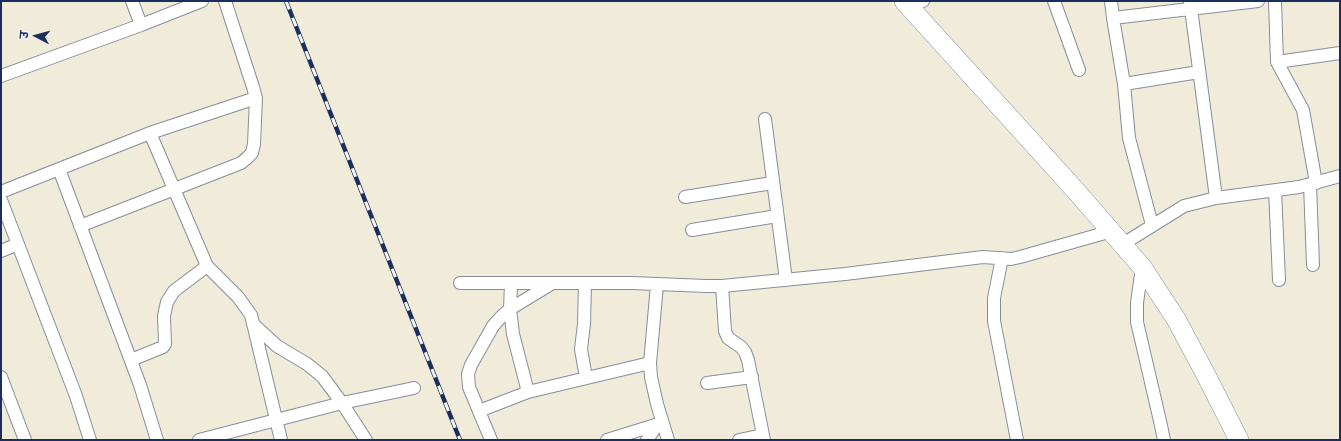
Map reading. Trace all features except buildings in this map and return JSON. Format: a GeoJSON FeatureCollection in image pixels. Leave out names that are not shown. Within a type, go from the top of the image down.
{"type":"FeatureCollection","features":[{"type":"Feature","properties":{"kind":"main road"},"geometry":{"type":"LineString","coordinates":[[912,3],[1142,268],[1176,320],[1239,440]]}},
{"type":"Feature","properties":{"kind":"street"},"geometry":{"type":"LineString","coordinates":[[132,1],[141,25]]}},
{"type":"Feature","properties":{"kind":"street"},"geometry":{"type":"LineString","coordinates":[[1,76],[202,1]]}},
{"type":"Feature","properties":{"kind":"street"},"geometry":{"type":"LineString","coordinates":[[80,226],[174,190],[241,162],[252,153],[254,144],[256,98],[254,87],[225,1]]}},
{"type":"Feature","properties":{"kind":"street"},"geometry":{"type":"LineString","coordinates":[[1054,1],[1079,70]]}},
{"type":"Feature","properties":{"kind":"street"},"geometry":{"type":"LineString","coordinates":[[1111,1],[1124,84],[1129,138],[1152,225]]}},
{"type":"Feature","properties":{"kind":"street"},"geometry":{"type":"LineString","coordinates":[[1113,18],[1190,5],[1258,1]]}},
{"type":"Feature","properties":{"kind":"street"},"geometry":{"type":"LineString","coordinates":[[1275,1],[1277,62],[1303,110],[1313,184],[1313,266]]}},
{"type":"Feature","properties":{"kind":"street"},"geometry":{"type":"LineString","coordinates":[[1190,5],[1216,198]]}},
{"type":"Feature","properties":{"kind":"street"},"geometry":{"type":"LineString","coordinates":[[1277,62],[1340,53]]}},
{"type":"Feature","properties":{"kind":"street"},"geometry":{"type":"LineString","coordinates":[[1124,84],[1199,72]]}},
{"type":"Feature","properties":{"kind":"street"},"geometry":{"type":"LineString","coordinates":[[1,192],[150,134],[256,98]]}},
{"type":"Feature","properties":{"kind":"street"},"geometry":{"type":"LineString","coordinates":[[765,118],[772,183],[786,280]]}},
{"type":"Feature","properties":{"kind":"street"},"geometry":{"type":"LineString","coordinates":[[150,134],[207,266],[238,296],[251,315],[281,440]]}},
{"type":"Feature","properties":{"kind":"street"},"geometry":{"type":"LineString","coordinates":[[59,169],[131,360],[157,440]]}},
{"type":"Feature","properties":{"kind":"street"},"geometry":{"type":"LineString","coordinates":[[460,283],[632,283],[722,286],[983,257],[1020,257],[1117,238],[1152,225],[1184,206],[1216,198],[1313,184],[1340,176]]}},
{"type":"Feature","properties":{"kind":"street"},"geometry":{"type":"LineString","coordinates":[[685,196],[772,183]]}},
{"type":"Feature","properties":{"kind":"street"},"geometry":{"type":"LineString","coordinates":[[1275,190],[1279,280]]}},
{"type":"Feature","properties":{"kind":"street"},"geometry":{"type":"LineString","coordinates":[[1,200],[76,396],[90,440]]}},
{"type":"Feature","properties":{"kind":"street"},"geometry":{"type":"LineString","coordinates":[[692,230],[777,216]]}},
{"type":"Feature","properties":{"kind":"street"},"geometry":{"type":"LineString","coordinates":[[1,251],[18,244]]}},
{"type":"Feature","properties":{"kind":"street"},"geometry":{"type":"LineString","coordinates":[[1002,258],[994,298],[994,316],[1017,440]]}},
{"type":"Feature","properties":{"kind":"street"},"geometry":{"type":"LineString","coordinates":[[131,360],[163,347],[165,344],[164,316],[166,302],[174,291],[207,266]]}},
{"type":"Feature","properties":{"kind":"street"},"geometry":{"type":"LineString","coordinates":[[1142,268],[1137,303],[1138,322],[1164,440]]}},
{"type":"Feature","properties":{"kind":"street"},"geometry":{"type":"LineString","coordinates":[[511,284],[510,309],[513,334],[528,392]]}},
{"type":"Feature","properties":{"kind":"street"},"geometry":{"type":"LineString","coordinates":[[491,440],[469,387],[468,374],[471,364],[493,326],[510,309],[551,284]]}},
{"type":"Feature","properties":{"kind":"street"},"geometry":{"type":"LineString","coordinates":[[586,284],[581,349],[586,378]]}},
{"type":"Feature","properties":{"kind":"street"},"geometry":{"type":"LineString","coordinates":[[657,285],[650,363],[653,391],[660,424],[668,440]]}},
{"type":"Feature","properties":{"kind":"street"},"geometry":{"type":"LineString","coordinates":[[722,286],[725,331],[728,338],[741,347],[745,352],[752,377],[763,438],[739,440]]}},
{"type":"Feature","properties":{"kind":"street"},"geometry":{"type":"LineString","coordinates":[[254,324],[277,346],[307,364],[322,376],[366,440]]}},
{"type":"Feature","properties":{"kind":"street"},"geometry":{"type":"LineString","coordinates":[[479,410],[528,392],[650,363]]}},
{"type":"Feature","properties":{"kind":"street"},"geometry":{"type":"LineString","coordinates":[[1,377],[26,440]]}},
{"type":"Feature","properties":{"kind":"street"},"geometry":{"type":"LineString","coordinates":[[707,383],[752,377]]}},
{"type":"Feature","properties":{"kind":"street"},"geometry":{"type":"LineString","coordinates":[[199,440],[342,403],[414,388]]}},
{"type":"Feature","properties":{"kind":"street"},"geometry":{"type":"LineString","coordinates":[[607,440],[660,424]]}},
{"type":"Feature","properties":{"kind":"street"},"geometry":{"type":"LineString","coordinates":[[646,440],[660,424]]}},
{"type":"Feature","properties":{"kind":"railway"},"geometry":{"type":"LineString","coordinates":[[286,1],[460,440]]}}]}
